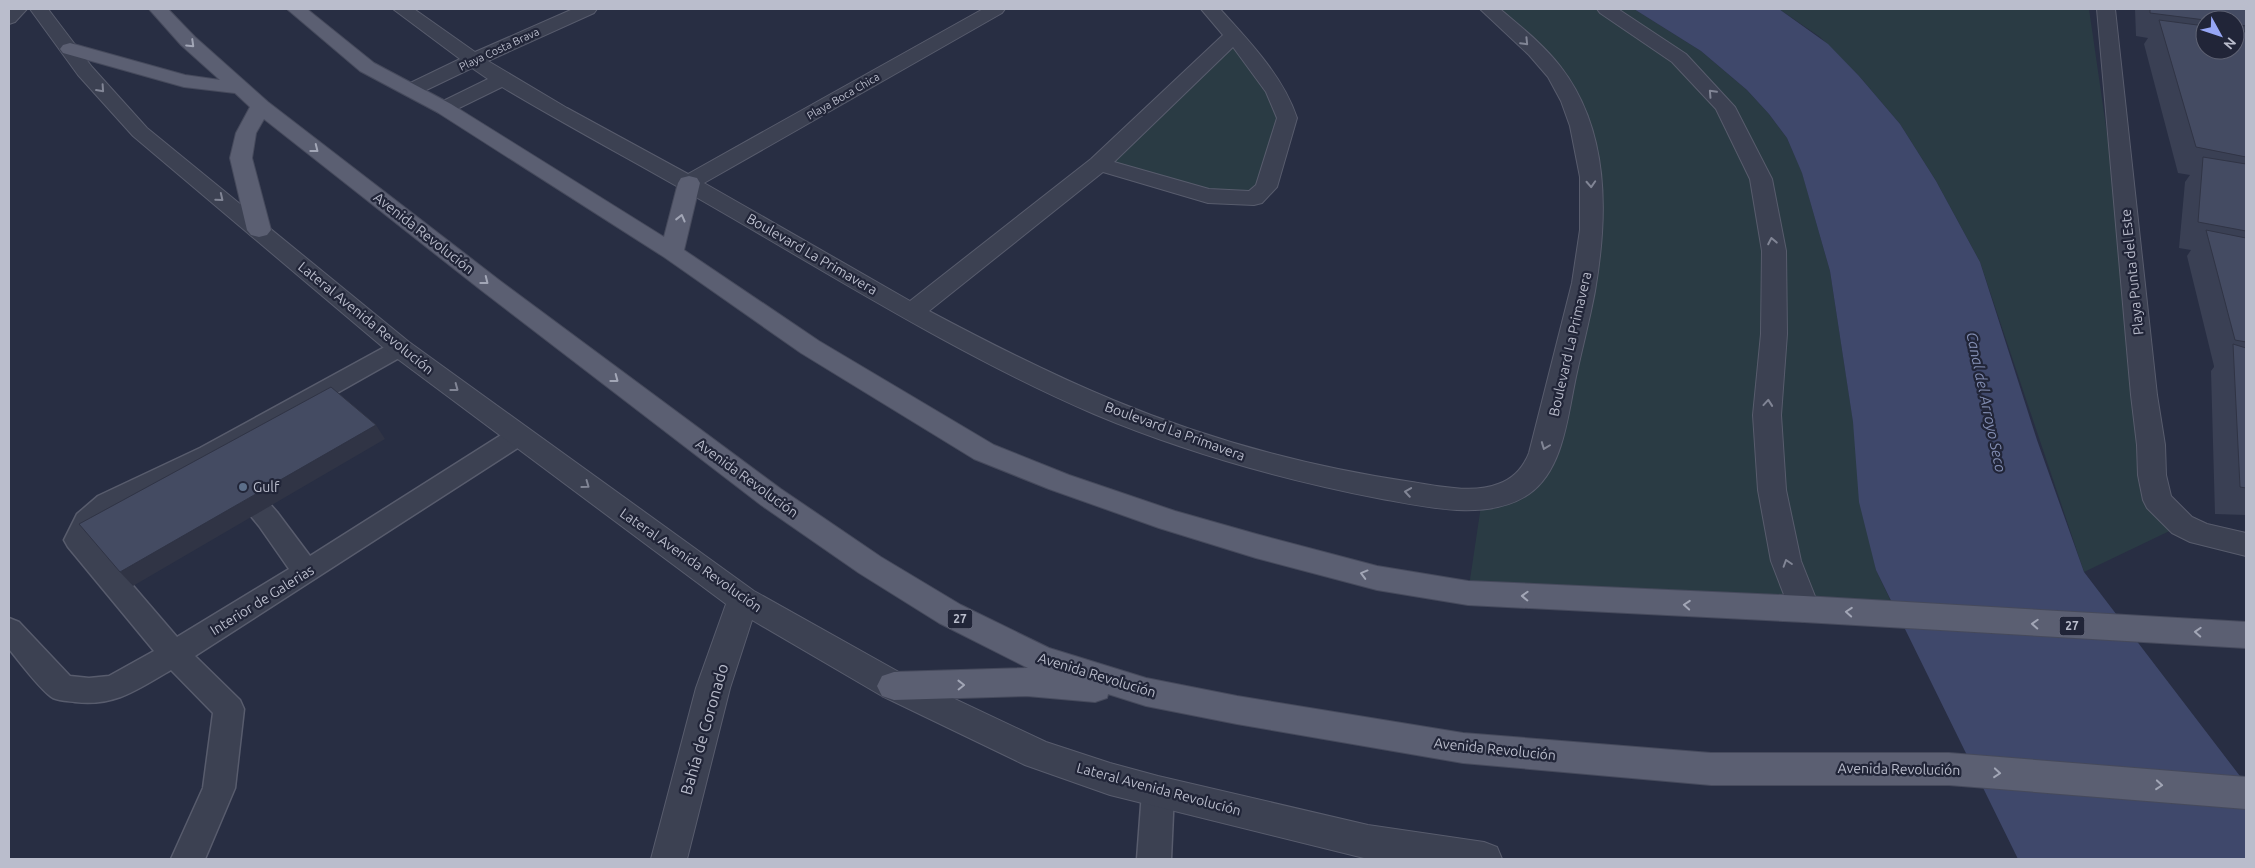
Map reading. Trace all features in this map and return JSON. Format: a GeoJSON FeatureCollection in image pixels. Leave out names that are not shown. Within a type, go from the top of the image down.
{"type":"FeatureCollection","features":[{"type":"Feature","properties":{"kind":"main road","name":"Avenida Revolución"},"geometry":{"type":"LineString","coordinates":[[158,9],[188,41],[250,97],[490,285],[771,497],[870,565],[950,614],[1040,659],[1146,692],[1463,748],[1711,769],[1949,769],[2246,793]]}},
{"type":"Feature","properties":{"kind":"main road","name":"27"},"geometry":{"type":"LineString","coordinates":[[301,11],[367,67],[444,108],[672,252],[810,348],[984,452],[1059,482],[1169,520],[1256,546],[1377,578],[1468,593],[1804,609],[2246,635]]}},
{"type":"Feature","properties":{"kind":"main road"},"geometry":{"type":"LineString","coordinates":[[70,49],[184,81],[250,97],[241,158],[259,230]]}},
{"type":"Feature","properties":{"kind":"main road"},"geometry":{"type":"LineString","coordinates":[[672,252],[689,184]]}},
{"type":"Feature","properties":{"kind":"main road"},"geometry":{"type":"LineString","coordinates":[[894,686],[1027,682],[1146,692]]}},
{"type":"Feature","properties":{"kind":"street"},"geometry":{"type":"LineString","coordinates":[[9,18],[18,9]]}},
{"type":"Feature","properties":{"kind":"street","name":"Lateral Avenida Revolución"},"geometry":{"type":"LineString","coordinates":[[39,9],[85,71],[140,132],[400,348],[743,600],[894,686],[1037,754],[1110,779],[1158,792],[1368,842],[1484,859]]}},
{"type":"Feature","properties":{"kind":"street","name":"Boulevard La Primavera"},"geometry":{"type":"LineString","coordinates":[[402,9],[503,79],[912,312],[1066,391],[1140,421],[1268,464],[1349,482],[1425,495],[1482,499],[1514,491],[1535,471],[1549,435],[1584,285],[1594,224],[1590,166],[1580,117],[1556,74],[1510,26],[1489,9]]}},
{"type":"Feature","properties":{"kind":"street","name":"Playa Costa Brava"},"geometry":{"type":"LineString","coordinates":[[411,90],[588,9]]}},
{"type":"Feature","properties":{"kind":"street","name":"Playa Boca Chica"},"geometry":{"type":"LineString","coordinates":[[689,184],[996,9]]}},
{"type":"Feature","properties":{"kind":"street"},"geometry":{"type":"LineString","coordinates":[[1099,164],[1208,196],[1254,198],[1266,187],[1287,118],[1285,108],[1270,84],[1234,36],[1210,9]]}},
{"type":"Feature","properties":{"kind":"street"},"geometry":{"type":"LineString","coordinates":[[1606,9],[1678,58],[1725,107],[1761,178],[1774,251],[1774,334],[1767,415],[1772,490],[1786,561],[1804,609]]}},
{"type":"Feature","properties":{"kind":"street","name":"Playa Punta del Este"},"geometry":{"type":"LineString","coordinates":[[2106,9],[2144,394],[2151,445],[2152,475],[2158,500],[2182,525],[2200,534],[2246,544]]}},
{"type":"Feature","properties":{"kind":"street"},"geometry":{"type":"LineString","coordinates":[[912,312],[1099,164],[1234,36]]}},
{"type":"Feature","properties":{"kind":"street"},"geometry":{"type":"LineString","coordinates":[[444,108],[503,79]]}},
{"type":"Feature","properties":{"kind":"street","name":"Bahía de Coronado"},"geometry":{"type":"LineString","coordinates":[[669,859],[713,688],[743,600]]}},
{"type":"Feature","properties":{"kind":"lane"},"geometry":{"type":"LineString","coordinates":[[188,859],[219,788],[229,709],[174,654],[78,540],[86,521],[107,503],[208,454],[400,348]]}},
{"type":"Feature","properties":{"kind":"lane","name":"Interior de Galerias"},"geometry":{"type":"LineString","coordinates":[[9,630],[62,688],[89,691],[114,688],[174,654],[306,572],[518,436]]}},
{"type":"Feature","properties":{"kind":"lane"},"geometry":{"type":"LineString","coordinates":[[208,454],[268,519],[306,572]]}},
{"type":"Feature","properties":{"kind":"lane"},"geometry":{"type":"LineString","coordinates":[[1154,859],[1158,792]]}},
{"type":"Feature","properties":{"kind":"shaded area"},"geometry":{"type":"Polygon","coordinates":[[[1489,9],[1634,9],[1701,51],[1747,90],[1769,114],[1787,138],[1802,172],[1830,271],[1876,570],[1898,616],[1468,593],[1482,499],[1535,471],[1584,285],[1579,117],[1510,26],[1489,9]]]}},
{"type":"Feature","properties":{"kind":"shaded area"},"geometry":{"type":"Polygon","coordinates":[[[1779,9],[2089,9],[2123,244],[2143,417],[2182,525],[2084,572],[1980,262],[1936,181],[1900,124],[1859,76],[1820,37],[1779,9]]]}},
{"type":"Feature","properties":{"kind":"shaded area"},"geometry":{"type":"Polygon","coordinates":[[[1233,36],[1285,108],[1266,187],[1244,199],[1099,164],[1233,36]]]}},
{"type":"Feature","properties":{"kind":"water","name":"Canal del Arroyo Seco"},"geometry":{"type":"Polygon","coordinates":[[[1634,9],[1779,9],[1828,44],[1859,76],[1900,124],[1936,181],[1980,262],[2037,440],[2084,572],[2246,784],[2246,859],[2018,859],[1876,570],[1859,502],[1853,422],[1830,271],[1802,173],[1787,138],[1769,114],[1747,90],[1701,51],[1634,9]]]}},
{"type":"Feature","properties":{"kind":"building"},"geometry":{"type":"Polygon","coordinates":[[[2150,9],[2246,9],[2246,26],[2245,10],[2195,10],[2195,19],[2150,13],[2150,9]]]}},
{"type":"Feature","properties":{"kind":"building"},"geometry":{"type":"Polygon","coordinates":[[[2159,20],[2195,25],[2195,60],[2245,60],[2246,32],[2246,157],[2196,147],[2159,20]]]}},
{"type":"Feature","properties":{"kind":"building"},"geometry":{"type":"Polygon","coordinates":[[[2203,157],[2246,164],[2246,231],[2198,222],[2203,157]]]}},
{"type":"Feature","properties":{"kind":"building"},"geometry":{"type":"Polygon","coordinates":[[[2206,230],[2246,238],[2246,342],[2235,340],[2206,230]]]}},
{"type":"Feature","properties":{"kind":"building"},"geometry":{"type":"Polygon","coordinates":[[[2233,344],[2246,348],[2246,488],[2240,487],[2233,344]]]}},
{"type":"Feature","properties":{"kind":"building","name":"Gulf"},"geometry":{"type":"Polygon","coordinates":[[[331,387],[376,425],[120,572],[79,524],[331,387]]]}},
{"type":"Feature","properties":{"kind":"place","name":"Gulf"},"geometry":{"type":"Point","coordinates":[243,487]}}]}
